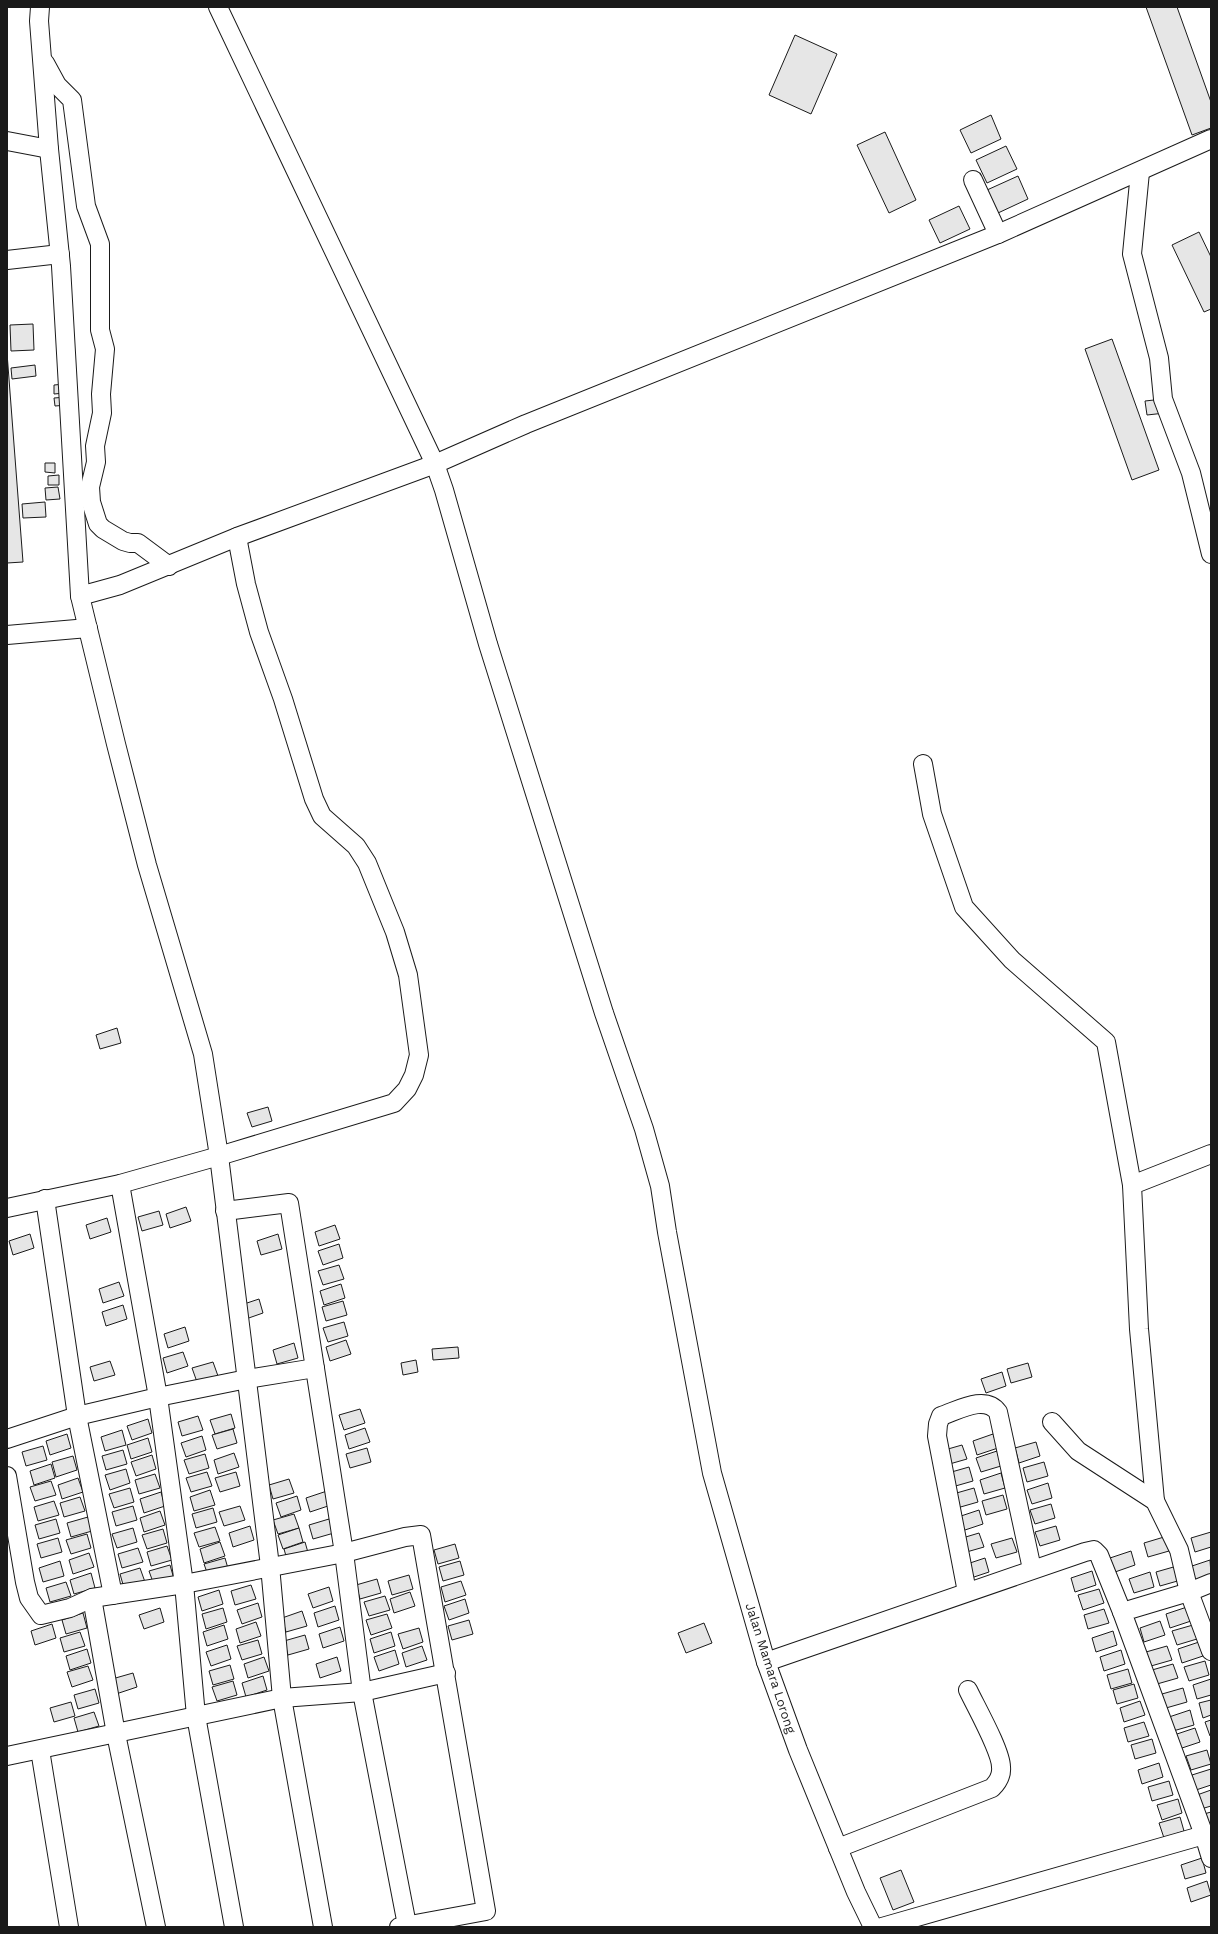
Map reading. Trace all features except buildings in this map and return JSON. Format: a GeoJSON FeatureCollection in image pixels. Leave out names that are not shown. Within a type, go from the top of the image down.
{"type":"FeatureCollection","features":[{"type":"Feature","properties":{"kind":"street"},"geometry":{"type":"LineString","coordinates":[[40,7],[39,21],[49,149],[60,254],[80,596],[147,865],[203,1054],[219,1156],[270,1566],[282,1698],[323,1927]]}},
{"type":"Feature","properties":{"kind":"street","name":"Jalan Mamara Lorong"},"geometry":{"type":"LineString","coordinates":[[218,7],[435,464],[444,490],[488,644],[608,1027],[644,1129],[660,1186],[667,1232],[712,1473],[766,1662],[798,1750],[872,1927]]}},
{"type":"Feature","properties":{"kind":"street"},"geometry":{"type":"LineString","coordinates":[[42,56],[57,85],[72,100],[86,206],[100,244],[100,330],[105,349],[101,394],[102,413],[95,446],[96,462],[90,487],[91,502],[98,524],[103,529],[123,541],[138,543],[169,566]]}},
{"type":"Feature","properties":{"kind":"street"},"geometry":{"type":"LineString","coordinates":[[80,596],[120,585],[237,537],[435,464],[526,424],[998,234],[1140,172],[1211,139]]}},
{"type":"Feature","properties":{"kind":"street"},"geometry":{"type":"LineString","coordinates":[[7,141],[49,149]]}},
{"type":"Feature","properties":{"kind":"street"},"geometry":{"type":"LineString","coordinates":[[1140,172],[1132,254],[1159,358],[1163,399],[1191,474],[1211,554]]}},
{"type":"Feature","properties":{"kind":"street"},"geometry":{"type":"LineString","coordinates":[[974,180],[998,234]]}},
{"type":"Feature","properties":{"kind":"street"},"geometry":{"type":"LineString","coordinates":[[7,260],[60,254]]}},
{"type":"Feature","properties":{"kind":"street"},"geometry":{"type":"LineString","coordinates":[[7,1208],[120,1184],[219,1156],[394,1103],[407,1089],[414,1075],[419,1055],[408,976],[395,932],[367,863],[356,846],[322,816],[314,799],[283,699],[259,632],[246,584],[237,537]]}},
{"type":"Feature","properties":{"kind":"street"},"geometry":{"type":"LineString","coordinates":[[7,635],[88,628]]}},
{"type":"Feature","properties":{"kind":"street"},"geometry":{"type":"LineString","coordinates":[[923,764],[932,814],[964,906],[1012,960],[1106,1042],[1132,1185],[1139,1329],[1155,1501],[1179,1550],[1189,1592],[1211,1651]]}},
{"type":"Feature","properties":{"kind":"street"},"geometry":{"type":"LineString","coordinates":[[1132,1185],[1211,1154]]}},
{"type":"Feature","properties":{"kind":"street"},"geometry":{"type":"LineString","coordinates":[[120,1184],[158,1397],[184,1584],[196,1716],[234,1927]]}},
{"type":"Feature","properties":{"kind":"street"},"geometry":{"type":"LineString","coordinates":[[45,1199],[78,1416],[113,1595]]}},
{"type":"Feature","properties":{"kind":"street"},"geometry":{"type":"LineString","coordinates":[[7,1476],[25,1582],[29,1598],[41,1614],[70,1608],[92,1598],[184,1584],[270,1566],[344,1553],[405,1537],[421,1535],[486,1911],[403,1926],[362,1692],[344,1553],[289,1203],[225,1210]]}},
{"type":"Feature","properties":{"kind":"street"},"geometry":{"type":"LineString","coordinates":[[7,1439],[78,1416],[158,1397],[247,1379],[315,1368]]}},
{"type":"Feature","properties":{"kind":"street"},"geometry":{"type":"LineString","coordinates":[[967,1592],[937,1436],[938,1424],[941,1416],[974,1405],[983,1404],[992,1406],[998,1412],[1032,1569]]}},
{"type":"Feature","properties":{"kind":"street"},"geometry":{"type":"LineString","coordinates":[[1052,1422],[1078,1451],[1155,1501]]}},
{"type":"Feature","properties":{"kind":"street"},"geometry":{"type":"LineString","coordinates":[[766,1662],[1032,1569],[1094,1550],[1099,1555],[1122,1612],[1204,1835],[1211,1858]]}},
{"type":"Feature","properties":{"kind":"street"},"geometry":{"type":"LineString","coordinates":[[1122,1612],[1189,1592],[1211,1582]]}},
{"type":"Feature","properties":{"kind":"street"},"geometry":{"type":"LineString","coordinates":[[92,1598],[116,1734],[156,1927]]}},
{"type":"Feature","properties":{"kind":"street"},"geometry":{"type":"LineString","coordinates":[[7,1756],[282,1698],[362,1692],[446,1673]]}},
{"type":"Feature","properties":{"kind":"street"},"geometry":{"type":"LineString","coordinates":[[838,1848],[992,1788],[996,1784],[999,1779],[1001,1766],[998,1754],[968,1690]]}},
{"type":"Feature","properties":{"kind":"street"},"geometry":{"type":"LineString","coordinates":[[40,1750],[69,1927]]}},
{"type":"Feature","properties":{"kind":"street"},"geometry":{"type":"LineString","coordinates":[[882,1927],[1204,1835]]}}]}
